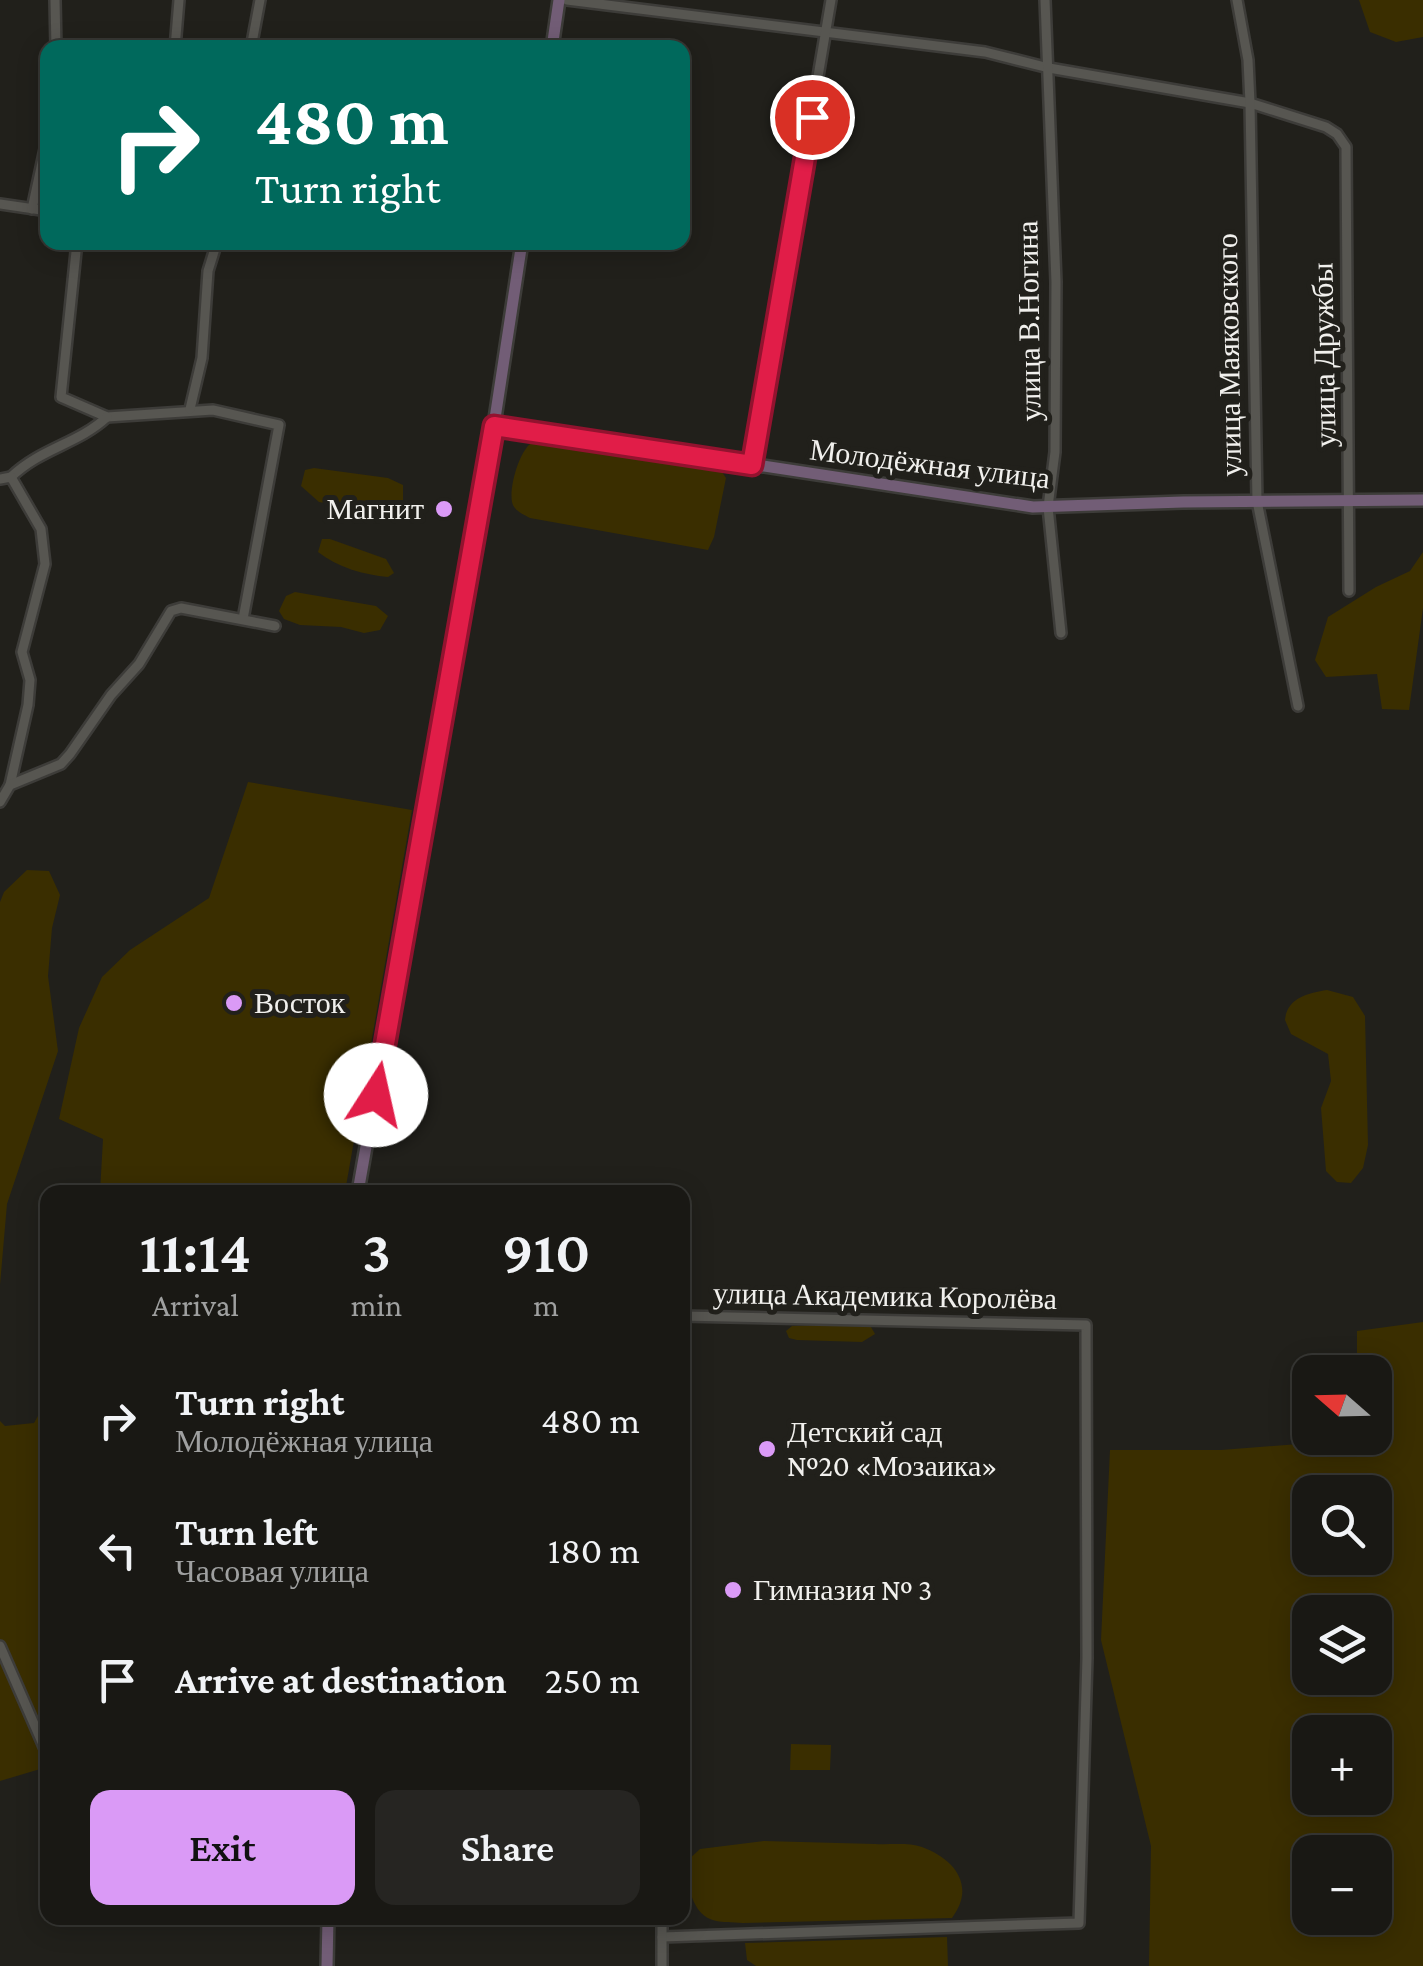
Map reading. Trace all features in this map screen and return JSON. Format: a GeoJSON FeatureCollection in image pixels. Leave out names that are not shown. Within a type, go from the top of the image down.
{"type":"FeatureCollection","features":[{"type":"Feature","properties":{"kind":"main road"},"geometry":{"type":"LineString","coordinates":[[553,40],[559,0]]}},
{"type":"Feature","properties":{"kind":"main road"},"geometry":{"type":"LineString","coordinates":[[359,1185],[494,426],[521,250]]}},
{"type":"Feature","properties":{"kind":"main road","name":"Молодёжная улица"},"geometry":{"type":"LineString","coordinates":[[494,426],[1048,508],[1423,500]]}},
{"type":"Feature","properties":{"kind":"main road"},"geometry":{"type":"LineString","coordinates":[[326,1966],[328,1925]]}},
{"type":"Feature","properties":{"kind":"street"},"geometry":{"type":"LineString","coordinates":[[55,0],[56,40]]}},
{"type":"Feature","properties":{"kind":"street"},"geometry":{"type":"LineString","coordinates":[[176,40],[178,0]]}},
{"type":"Feature","properties":{"kind":"street"},"geometry":{"type":"LineString","coordinates":[[252,40],[260,0]]}},
{"type":"Feature","properties":{"kind":"street"},"geometry":{"type":"LineString","coordinates":[[567,0],[985,52],[1049,68],[1250,103]]}},
{"type":"Feature","properties":{"kind":"street"},"geometry":{"type":"LineString","coordinates":[[752,465],[831,0]]}},
{"type":"Feature","properties":{"kind":"street","name":"улица В.Ногина"},"geometry":{"type":"LineString","coordinates":[[1045,0],[1056,319],[1056,452],[1048,508],[1060,633]]}},
{"type":"Feature","properties":{"kind":"street","name":"улица Маяковского"},"geometry":{"type":"LineString","coordinates":[[1237,0],[1248,60],[1250,103],[1257,502],[1298,706]]}},
{"type":"Feature","properties":{"kind":"street","name":"улица Дружбы"},"geometry":{"type":"LineString","coordinates":[[1250,103],[1326,127],[1346,147],[1349,590]]}},
{"type":"Feature","properties":{"kind":"street"},"geometry":{"type":"LineString","coordinates":[[32,209],[40,172]]}},
{"type":"Feature","properties":{"kind":"street"},"geometry":{"type":"LineString","coordinates":[[0,204],[40,210]]}},
{"type":"Feature","properties":{"kind":"street"},"geometry":{"type":"LineString","coordinates":[[77,250],[61,397],[107,417],[213,410],[279,426],[243,619]]}},
{"type":"Feature","properties":{"kind":"street"},"geometry":{"type":"LineString","coordinates":[[190,409],[202,358],[208,272],[215,250]]}},
{"type":"Feature","properties":{"kind":"street"},"geometry":{"type":"LineString","coordinates":[[0,802],[10,786],[28,705],[30,680],[22,652],[44,564],[40,529],[6,478],[36,456],[94,429],[107,417]]}},
{"type":"Feature","properties":{"kind":"street"},"geometry":{"type":"LineString","coordinates":[[10,786],[60,764],[70,754],[111,695],[140,664],[170,610],[180,608],[275,626]]}},
{"type":"Feature","properties":{"kind":"street","name":"улица Академика Королёва"},"geometry":{"type":"LineString","coordinates":[[662,1938],[1079,1923],[1087,1658],[1086,1325],[690,1316]]}},
{"type":"Feature","properties":{"kind":"street"},"geometry":{"type":"LineString","coordinates":[[0,1646],[40,1738]]}},
{"type":"Feature","properties":{"kind":"street"},"geometry":{"type":"LineString","coordinates":[[662,1925],[662,1966]]}},
{"type":"Feature","properties":{"kind":"shaded area"},"geometry":{"type":"Polygon","coordinates":[[[1359,0],[1423,0],[1423,37],[1396,42],[1370,32],[1359,0]]]}},
{"type":"Feature","properties":{"kind":"shaded area"},"geometry":{"type":"Polygon","coordinates":[[[534,441],[718,466],[726,478],[708,550],[522,514],[513,505],[512,487],[520,459],[534,441]]]}},
{"type":"Feature","properties":{"kind":"shaded area"},"geometry":{"type":"Polygon","coordinates":[[[305,470],[388,478],[403,485],[403,501],[384,514],[319,502],[301,486],[305,470]]]}},
{"type":"Feature","properties":{"kind":"shaded area"},"geometry":{"type":"Polygon","coordinates":[[[322,539],[386,559],[394,573],[388,577],[370,574],[334,562],[318,552],[322,539]]]}},
{"type":"Feature","properties":{"kind":"shaded area"},"geometry":{"type":"Polygon","coordinates":[[[1423,552],[1423,608],[1409,710],[1382,709],[1377,674],[1326,677],[1315,660],[1328,617],[1410,571],[1423,552]]]}},
{"type":"Feature","properties":{"kind":"shaded area"},"geometry":{"type":"Polygon","coordinates":[[[295,592],[376,606],[388,616],[380,630],[364,633],[341,627],[300,625],[284,619],[279,611],[286,596],[295,592]]]}},
{"type":"Feature","properties":{"kind":"shaded area","name":"Восток"},"geometry":{"type":"Polygon","coordinates":[[[248,782],[412,810],[346,1185],[100,1185],[103,1139],[59,1119],[79,1028],[102,977],[130,950],[209,898],[248,782]]]}},
{"type":"Feature","properties":{"kind":"shaded area"},"geometry":{"type":"Polygon","coordinates":[[[27,870],[49,871],[60,895],[52,928],[48,976],[58,1051],[7,1204],[0,1285],[0,902],[4,892],[27,870]]]}},
{"type":"Feature","properties":{"kind":"shaded area"},"geometry":{"type":"Polygon","coordinates":[[[1327,990],[1353,997],[1365,1016],[1368,1145],[1363,1168],[1351,1183],[1337,1182],[1326,1171],[1321,1108],[1331,1081],[1328,1054],[1291,1034],[1285,1020],[1294,1002],[1327,990]]]}},
{"type":"Feature","properties":{"kind":"shaded area"},"geometry":{"type":"Polygon","coordinates":[[[1423,1322],[1423,1966],[1149,1966],[1151,1846],[1101,1640],[1110,1450],[1221,1450],[1292,1444],[1292,1455],[1392,1455],[1392,1355],[1357,1355],[1357,1331],[1423,1322]]]}},
{"type":"Feature","properties":{"kind":"shaded area"},"geometry":{"type":"Polygon","coordinates":[[[864,1324],[875,1334],[862,1342],[797,1340],[789,1338],[786,1331],[792,1326],[864,1324]]]}},
{"type":"Feature","properties":{"kind":"shaded area"},"geometry":{"type":"Polygon","coordinates":[[[40,1412],[40,1769],[0,1781],[0,1421],[5,1426],[34,1423],[40,1412]]]}},
{"type":"Feature","properties":{"kind":"shaded area"},"geometry":{"type":"Polygon","coordinates":[[[791,1744],[831,1745],[830,1770],[790,1770],[791,1744]]]}},
{"type":"Feature","properties":{"kind":"shaded area"},"geometry":{"type":"Polygon","coordinates":[[[764,1841],[905,1844],[934,1852],[952,1866],[962,1885],[962,1895],[952,1918],[718,1921],[703,1915],[691,1893],[690,1858],[700,1849],[764,1841]]]}},
{"type":"Feature","properties":{"kind":"shaded area"},"geometry":{"type":"Polygon","coordinates":[[[947,1937],[948,1966],[756,1966],[747,1960],[745,1943],[947,1937]]]}},
{"type":"Feature","properties":{"kind":"place","name":"Магнит"},"geometry":{"type":"Point","coordinates":[444,509]}},
{"type":"Feature","properties":{"kind":"place","name":"Восток"},"geometry":{"type":"Point","coordinates":[234,1003]}},
{"type":"Feature","properties":{"kind":"place","name":"Детский сад №20 «Мозаика»"},"geometry":{"type":"Point","coordinates":[767,1449]}},
{"type":"Feature","properties":{"kind":"place","name":"Гимназия № 3"},"geometry":{"type":"Point","coordinates":[733,1590]}},
{"type":"Feature","properties":{"kind":"route"},"geometry":{"type":"LineString","coordinates":[[376,1095],[494,426],[752,465],[812,117]]}}]}
